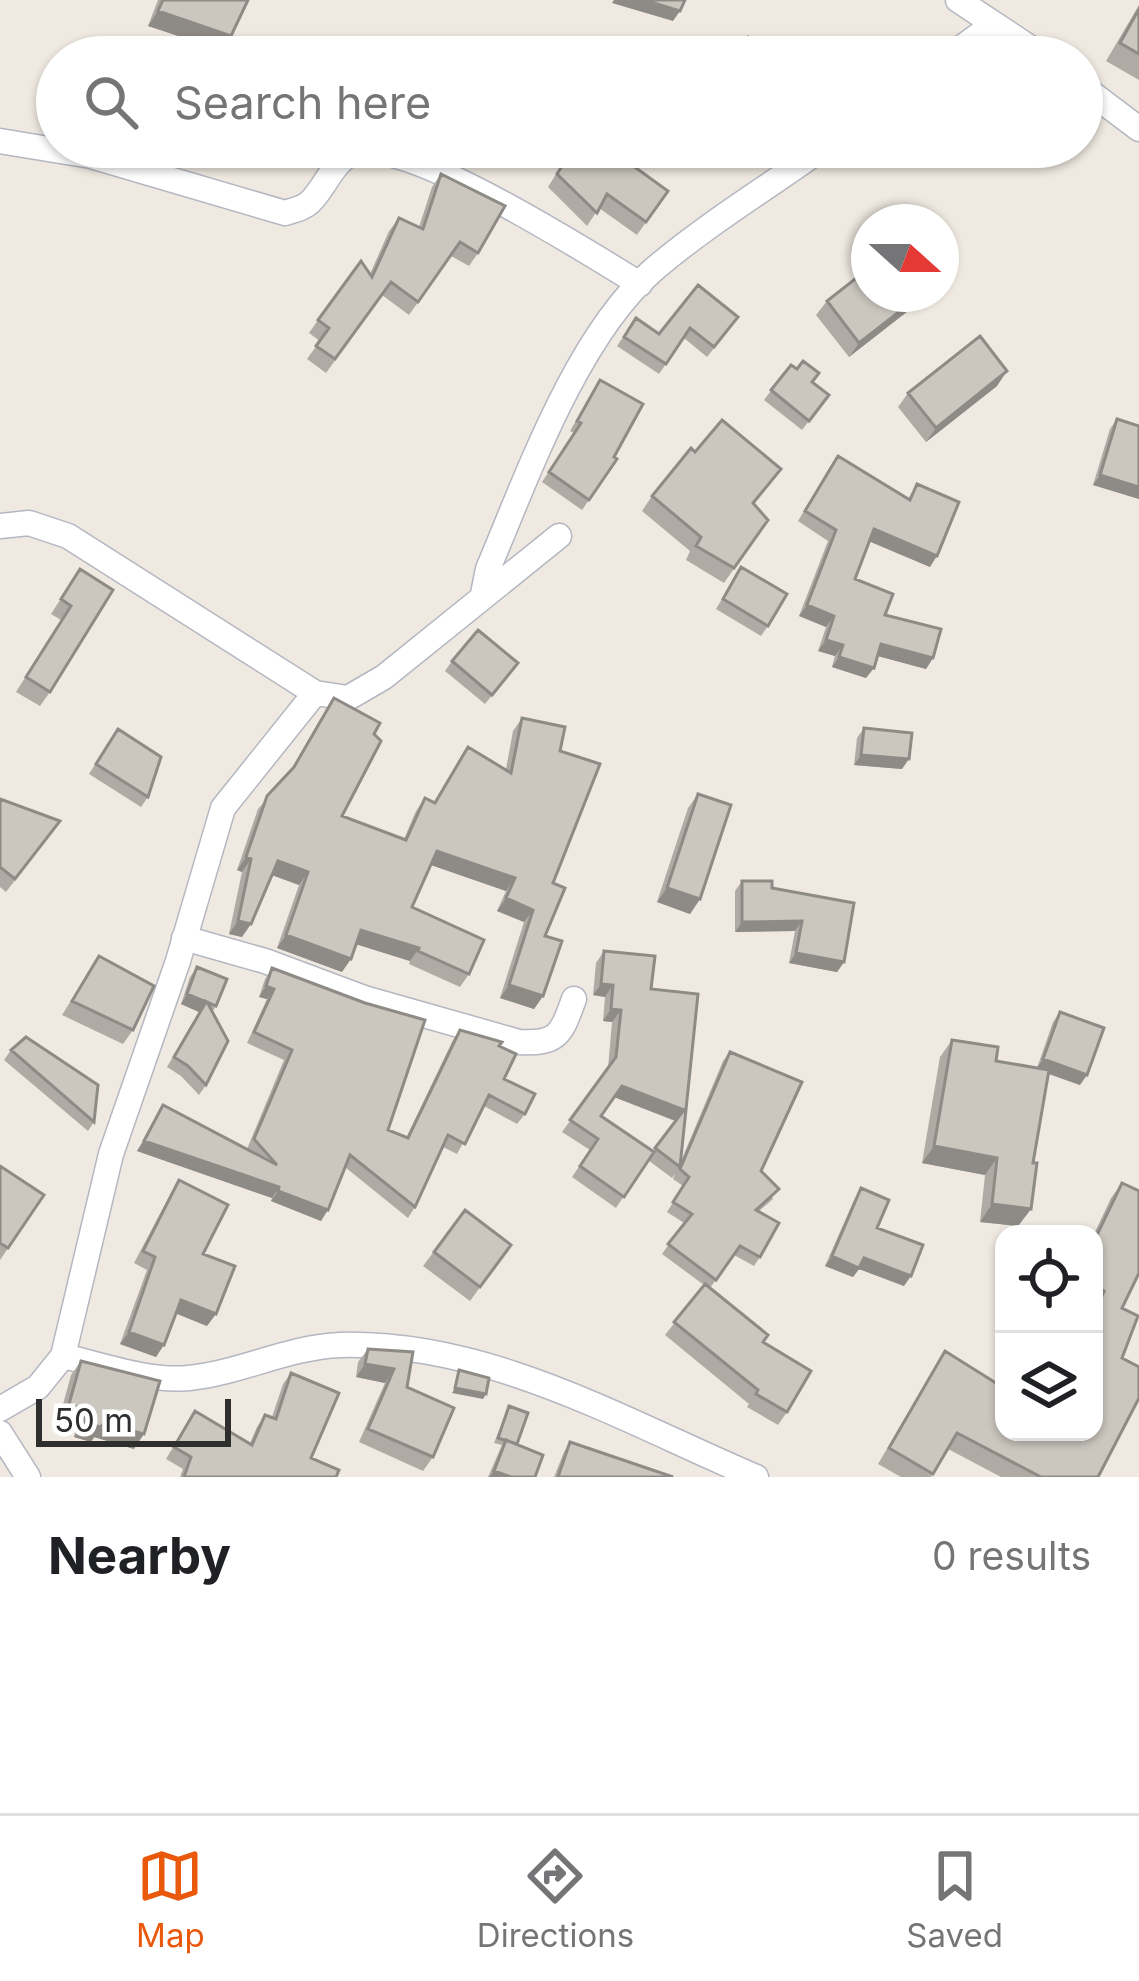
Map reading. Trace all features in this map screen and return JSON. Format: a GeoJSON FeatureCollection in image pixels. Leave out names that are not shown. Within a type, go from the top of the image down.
{"type":"FeatureCollection","features":[{"type":"Feature","properties":{"kind":"street"},"geometry":{"type":"LineString","coordinates":[[958,0],[1012,36]]}},
{"type":"Feature","properties":{"kind":"street"},"geometry":{"type":"LineString","coordinates":[[978,36],[994,24]]}},
{"type":"Feature","properties":{"kind":"street"},"geometry":{"type":"LineString","coordinates":[[1103,102],[1139,129]]}},
{"type":"Feature","properties":{"kind":"street"},"geometry":{"type":"LineString","coordinates":[[0,141],[36,147]]}},
{"type":"Feature","properties":{"kind":"street"},"geometry":{"type":"LineString","coordinates":[[131,168],[285,214],[308,205],[336,168]]}},
{"type":"Feature","properties":{"kind":"street"},"geometry":{"type":"LineString","coordinates":[[427,168],[469,184],[640,284]]}},
{"type":"Feature","properties":{"kind":"street"},"geometry":{"type":"LineString","coordinates":[[483,595],[488,569],[550,423],[607,323],[651,272],[795,168]]}},
{"type":"Feature","properties":{"kind":"street"},"geometry":{"type":"LineString","coordinates":[[0,526],[29,523],[68,536],[315,693],[348,698],[385,677],[559,536]]}},
{"type":"Feature","properties":{"kind":"street"},"geometry":{"type":"LineString","coordinates":[[0,1409],[38,1387],[63,1356],[111,1154],[223,808],[315,693]]}},
{"type":"Feature","properties":{"kind":"street"},"geometry":{"type":"LineString","coordinates":[[184,938],[265,961],[364,998],[519,1042],[545,1044],[562,1031],[574,999]]}},
{"type":"Feature","properties":{"kind":"street"},"geometry":{"type":"LineString","coordinates":[[63,1356],[159,1377],[190,1378],[271,1356],[340,1345],[461,1360],[641,1422],[756,1477]]}},
{"type":"Feature","properties":{"kind":"street"},"geometry":{"type":"LineString","coordinates":[[0,1433],[28,1477]]}},
{"type":"Feature","properties":{"kind":"building"},"geometry":{"type":"Polygon","coordinates":[[[163,0],[248,0],[231,36],[158,11],[163,0]]]}},
{"type":"Feature","properties":{"kind":"building"},"geometry":{"type":"Polygon","coordinates":[[[644,0],[685,0],[680,11],[644,0]]]}},
{"type":"Feature","properties":{"kind":"building"},"geometry":{"type":"Polygon","coordinates":[[[1139,9],[1139,54],[1120,43],[1139,9]]]}},
{"type":"Feature","properties":{"kind":"building"},"geometry":{"type":"Polygon","coordinates":[[[561,168],[636,168],[668,191],[646,222],[607,194],[597,213],[557,174],[561,168]]]}},
{"type":"Feature","properties":{"kind":"building"},"geometry":{"type":"Polygon","coordinates":[[[441,174],[505,206],[478,253],[460,242],[418,302],[391,282],[335,359],[316,346],[329,328],[318,320],[361,261],[372,277],[399,218],[423,229],[441,174]]]}},
{"type":"Feature","properties":{"kind":"building"},"geometry":{"type":"Polygon","coordinates":[[[851,282],[851,312],[899,312],[859,343],[827,301],[851,282]]]}},
{"type":"Feature","properties":{"kind":"building"},"geometry":{"type":"Polygon","coordinates":[[[698,285],[738,317],[714,347],[690,328],[666,364],[624,337],[636,318],[659,334],[698,285]]]}},
{"type":"Feature","properties":{"kind":"building"},"geometry":{"type":"Polygon","coordinates":[[[980,336],[1007,371],[936,428],[908,393],[980,336]]]}},
{"type":"Feature","properties":{"kind":"building"},"geometry":{"type":"Polygon","coordinates":[[[803,361],[819,373],[812,382],[829,395],[809,421],[771,390],[791,365],[797,369],[803,361]]]}},
{"type":"Feature","properties":{"kind":"building"},"geometry":{"type":"Polygon","coordinates":[[[600,380],[643,404],[617,459],[589,500],[549,472],[581,423],[577,421],[600,380]]]}},
{"type":"Feature","properties":{"kind":"building"},"geometry":{"type":"Polygon","coordinates":[[[1117,419],[1139,426],[1139,487],[1100,475],[1117,419]]]}},
{"type":"Feature","properties":{"kind":"building"},"geometry":{"type":"Polygon","coordinates":[[[722,420],[781,469],[753,503],[768,520],[734,568],[696,546],[701,537],[652,496],[691,448],[695,452],[722,420]]]}},
{"type":"Feature","properties":{"kind":"building"},"geometry":{"type":"Polygon","coordinates":[[[838,456],[910,500],[917,484],[959,502],[937,556],[874,529],[855,579],[893,594],[885,615],[941,629],[933,658],[881,644],[874,668],[839,657],[843,645],[826,640],[834,616],[807,605],[836,530],[805,511],[838,456]]]}},
{"type":"Feature","properties":{"kind":"building"},"geometry":{"type":"Polygon","coordinates":[[[741,567],[787,594],[768,626],[723,599],[741,567]]]}},
{"type":"Feature","properties":{"kind":"building"},"geometry":{"type":"Polygon","coordinates":[[[80,569],[113,590],[50,692],[26,677],[71,606],[61,599],[80,569]]]}},
{"type":"Feature","properties":{"kind":"building"},"geometry":{"type":"Polygon","coordinates":[[[478,630],[518,663],[492,695],[452,661],[478,630]]]}},
{"type":"Feature","properties":{"kind":"building"},"geometry":{"type":"Polygon","coordinates":[[[334,698],[380,723],[374,734],[381,741],[342,816],[406,840],[425,798],[435,803],[468,747],[511,773],[522,718],[565,727],[560,751],[600,764],[553,883],[565,888],[545,936],[562,941],[543,996],[509,985],[533,910],[506,898],[515,878],[437,851],[412,907],[484,940],[469,974],[419,948],[361,930],[351,959],[286,935],[308,872],[278,861],[251,924],[238,921],[251,859],[246,857],[267,796],[294,767],[334,698]]]}},
{"type":"Feature","properties":{"kind":"building"},"geometry":{"type":"Polygon","coordinates":[[[864,728],[912,733],[909,759],[861,755],[864,728]]]}},
{"type":"Feature","properties":{"kind":"building"},"geometry":{"type":"Polygon","coordinates":[[[118,729],[161,757],[148,797],[96,764],[118,729]]]}},
{"type":"Feature","properties":{"kind":"building"},"geometry":{"type":"Polygon","coordinates":[[[698,794],[731,805],[700,899],[667,888],[698,794]]]}},
{"type":"Feature","properties":{"kind":"building"},"geometry":{"type":"Polygon","coordinates":[[[0,799],[60,821],[15,879],[0,867],[0,799]]]}},
{"type":"Feature","properties":{"kind":"building"},"geometry":{"type":"Polygon","coordinates":[[[742,881],[772,881],[772,888],[854,903],[844,962],[796,953],[802,921],[742,922],[742,881]]]}},
{"type":"Feature","properties":{"kind":"building"},"geometry":{"type":"Polygon","coordinates":[[[604,951],[655,956],[651,989],[698,994],[680,1167],[655,1148],[684,1110],[622,1086],[601,1116],[654,1152],[624,1197],[580,1166],[598,1139],[570,1120],[616,1057],[621,1010],[611,1009],[613,985],[601,984],[604,951]]]}},
{"type":"Feature","properties":{"kind":"building"},"geometry":{"type":"Polygon","coordinates":[[[99,956],[154,986],[133,1030],[72,1001],[99,956]]]}},
{"type":"Feature","properties":{"kind":"building"},"geometry":{"type":"Polygon","coordinates":[[[197,967],[227,979],[216,1006],[207,1002],[228,1041],[206,1085],[174,1057],[206,1002],[187,994],[197,967]]]}},
{"type":"Feature","properties":{"kind":"building"},"geometry":{"type":"Polygon","coordinates":[[[272,968],[425,1020],[388,1130],[408,1138],[460,1030],[502,1042],[499,1046],[516,1054],[504,1079],[535,1094],[525,1114],[489,1095],[465,1144],[448,1135],[415,1207],[350,1155],[328,1210],[278,1191],[279,1187],[144,1141],[163,1105],[277,1165],[254,1139],[292,1050],[254,1032],[274,989],[266,986],[272,968]]]}},
{"type":"Feature","properties":{"kind":"building"},"geometry":{"type":"Polygon","coordinates":[[[1060,1012],[1104,1028],[1087,1075],[1043,1059],[1060,1012]]]}},
{"type":"Feature","properties":{"kind":"building"},"geometry":{"type":"Polygon","coordinates":[[[26,1037],[98,1085],[94,1122],[11,1050],[26,1037]]]}},
{"type":"Feature","properties":{"kind":"building"},"geometry":{"type":"Polygon","coordinates":[[[952,1040],[998,1047],[996,1061],[1049,1070],[1033,1163],[1037,1163],[1031,1209],[992,1204],[997,1158],[934,1146],[952,1040]]]}},
{"type":"Feature","properties":{"kind":"building"},"geometry":{"type":"Polygon","coordinates":[[[730,1052],[802,1082],[761,1171],[779,1189],[756,1210],[779,1223],[760,1257],[740,1246],[716,1280],[668,1244],[692,1214],[673,1202],[689,1177],[680,1169],[730,1052]]]}},
{"type":"Feature","properties":{"kind":"building"},"geometry":{"type":"Polygon","coordinates":[[[0,1166],[44,1195],[8,1248],[0,1243],[0,1166]]]}},
{"type":"Feature","properties":{"kind":"building"},"geometry":{"type":"Polygon","coordinates":[[[179,1180],[228,1205],[203,1254],[235,1266],[216,1314],[181,1300],[164,1345],[129,1332],[155,1257],[143,1251],[179,1180]]]}},
{"type":"Feature","properties":{"kind":"building"},"geometry":{"type":"Polygon","coordinates":[[[1122,1183],[1139,1191],[1139,1273],[1122,1308],[1138,1316],[1122,1358],[1139,1367],[1139,1398],[1098,1477],[1041,1477],[957,1433],[933,1474],[889,1448],[945,1351],[995,1382],[995,1441],[1103,1441],[1102,1225],[1122,1183]]]}},
{"type":"Feature","properties":{"kind":"building"},"geometry":{"type":"Polygon","coordinates":[[[861,1188],[889,1200],[877,1228],[923,1245],[911,1276],[864,1258],[859,1268],[832,1256],[861,1188]]]}},
{"type":"Feature","properties":{"kind":"building"},"geometry":{"type":"Polygon","coordinates":[[[465,1210],[511,1245],[480,1287],[434,1252],[465,1210]]]}},
{"type":"Feature","properties":{"kind":"building"},"geometry":{"type":"Polygon","coordinates":[[[705,1284],[768,1335],[763,1342],[811,1371],[787,1412],[756,1394],[758,1390],[674,1322],[705,1284]]]}},
{"type":"Feature","properties":{"kind":"building"},"geometry":{"type":"Polygon","coordinates":[[[368,1349],[413,1352],[407,1387],[454,1408],[433,1457],[368,1429],[394,1369],[365,1364],[368,1349]]]}},
{"type":"Feature","properties":{"kind":"building"},"geometry":{"type":"Polygon","coordinates":[[[81,1361],[160,1381],[144,1434],[104,1423],[101,1427],[84,1423],[87,1410],[69,1404],[81,1361]]]}},
{"type":"Feature","properties":{"kind":"building"},"geometry":{"type":"Polygon","coordinates":[[[459,1370],[489,1378],[486,1394],[455,1388],[459,1370]]]}},
{"type":"Feature","properties":{"kind":"building"},"geometry":{"type":"Polygon","coordinates":[[[291,1373],[339,1393],[311,1458],[339,1470],[336,1477],[184,1477],[191,1457],[174,1447],[195,1411],[252,1445],[265,1415],[276,1419],[291,1373]]]}},
{"type":"Feature","properties":{"kind":"building"},"geometry":{"type":"Polygon","coordinates":[[[509,1406],[528,1413],[517,1444],[498,1438],[509,1406]]]}},
{"type":"Feature","properties":{"kind":"building"},"geometry":{"type":"Polygon","coordinates":[[[506,1440],[543,1455],[535,1477],[494,1471],[506,1440]]]}},
{"type":"Feature","properties":{"kind":"building"},"geometry":{"type":"Polygon","coordinates":[[[570,1442],[673,1477],[558,1477],[570,1442]]]}}]}
